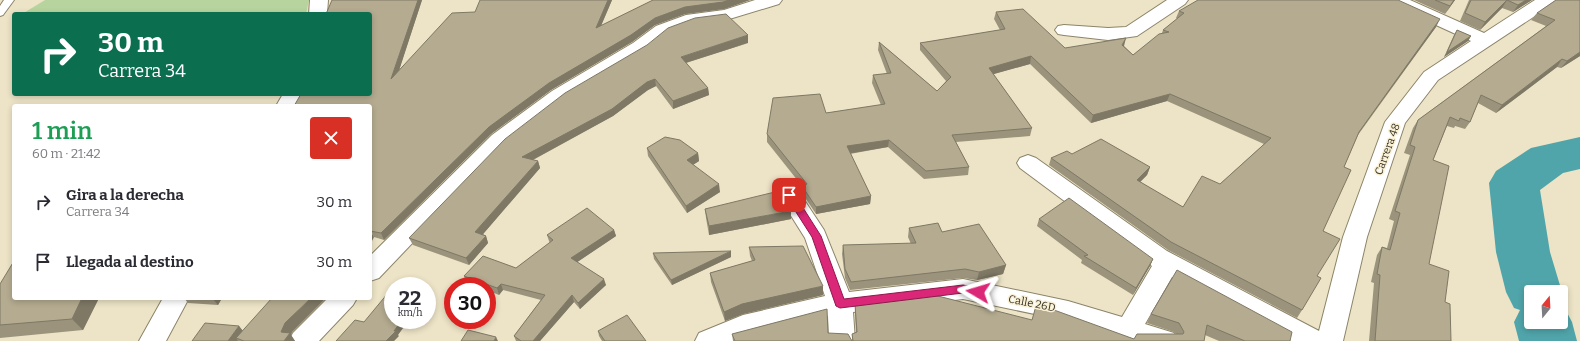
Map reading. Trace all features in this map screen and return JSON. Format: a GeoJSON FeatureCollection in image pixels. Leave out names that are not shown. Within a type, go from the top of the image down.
{"type":"FeatureCollection","features":[{"type":"Feature","properties":{"kind":"street"},"geometry":{"type":"LineString","coordinates":[[318,12],[319,0]]}},
{"type":"Feature","properties":{"kind":"street"},"geometry":{"type":"LineString","coordinates":[[372,269],[499,140],[560,95],[640,47],[662,30],[692,20],[726,15],[773,0]]}},
{"type":"Feature","properties":{"kind":"street"},"geometry":{"type":"LineString","coordinates":[[1064,30],[1108,34],[1131,32],[1179,0]]}},
{"type":"Feature","properties":{"kind":"street"},"geometry":{"type":"LineString","coordinates":[[1396,0],[1484,40]]}},
{"type":"Feature","properties":{"kind":"street","name":"Carrera 48"},"geometry":{"type":"LineString","coordinates":[[1330,341],[1355,237],[1395,122],[1431,76],[1546,0]]}},
{"type":"Feature","properties":{"kind":"street"},"geometry":{"type":"LineString","coordinates":[[1028,163],[1091,210],[1167,263],[1314,341]]}},
{"type":"Feature","properties":{"kind":"street"},"geometry":{"type":"LineString","coordinates":[[789,195],[816,236],[840,303],[842,341]]}},
{"type":"Feature","properties":{"kind":"street"},"geometry":{"type":"LineString","coordinates":[[1128,329],[1167,263]]}},
{"type":"Feature","properties":{"kind":"street","name":"Calle 26D"},"geometry":{"type":"LineString","coordinates":[[708,341],[743,326],[840,303],[963,289],[1068,310],[1165,341]]}},
{"type":"Feature","properties":{"kind":"street"},"geometry":{"type":"LineString","coordinates":[[152,341],[175,300]]}},
{"type":"Feature","properties":{"kind":"street"},"geometry":{"type":"LineString","coordinates":[[302,341],[342,300]]}},
{"type":"Feature","properties":{"kind":"lane"},"geometry":{"type":"LineString","coordinates":[[0,13],[9,0]]}},
{"type":"Feature","properties":{"kind":"green space"},"geometry":{"type":"Polygon","coordinates":[[[45,0],[309,0],[306,12],[25,12],[45,0]]]}},
{"type":"Feature","properties":{"kind":"building"},"geometry":{"type":"Polygon","coordinates":[[[332,0],[418,0],[391,79],[452,13],[475,12],[480,0],[608,0],[596,28],[653,0],[729,0],[685,7],[655,18],[631,35],[549,83],[489,127],[381,233],[372,231],[372,104],[295,104],[300,96],[372,96],[372,12],[327,12],[332,0]]]}},
{"type":"Feature","properties":{"kind":"building"},"geometry":{"type":"Polygon","coordinates":[[[1198,0],[1398,0],[1440,19],[1359,132],[1344,167],[1351,170],[1323,231],[1340,239],[1317,276],[1321,278],[1302,310],[1171,242],[1051,158],[1067,151],[1072,154],[1101,139],[1150,167],[1137,180],[1183,207],[1202,176],[1220,184],[1271,138],[1170,94],[1093,115],[1031,56],[989,68],[1032,128],[952,135],[969,167],[926,171],[889,140],[847,146],[871,196],[816,207],[802,186],[807,184],[767,134],[773,98],[820,94],[826,113],[885,104],[873,75],[891,73],[879,42],[937,91],[951,77],[920,43],[1005,29],[996,12],[1023,9],[1065,48],[1126,38],[1122,45],[1133,55],[1159,34],[1169,32],[1163,30],[1184,13],[1179,11],[1198,0]]]}},
{"type":"Feature","properties":{"kind":"building"},"geometry":{"type":"Polygon","coordinates":[[[1435,0],[1454,0],[1450,6],[1435,0]]]}},
{"type":"Feature","properties":{"kind":"building"},"geometry":{"type":"Polygon","coordinates":[[[1471,0],[1507,0],[1485,22],[1465,13],[1471,0]]]}},
{"type":"Feature","properties":{"kind":"building"},"geometry":{"type":"Polygon","coordinates":[[[1507,0],[1526,0],[1518,5],[1507,0]]]}},
{"type":"Feature","properties":{"kind":"building"},"geometry":{"type":"Polygon","coordinates":[[[1556,0],[1580,0],[1580,52],[1567,61],[1562,59],[1502,105],[1481,95],[1470,122],[1460,118],[1459,121],[1450,117],[1433,160],[1449,166],[1429,264],[1449,271],[1445,302],[1450,304],[1451,341],[1375,341],[1380,275],[1377,274],[1382,247],[1390,250],[1400,213],[1395,211],[1415,147],[1410,145],[1418,120],[1555,20],[1537,13],[1556,0]]]}},
{"type":"Feature","properties":{"kind":"building"},"geometry":{"type":"Polygon","coordinates":[[[726,14],[748,35],[681,57],[708,88],[673,101],[655,79],[647,82],[612,109],[522,157],[538,161],[475,232],[486,236],[466,258],[409,238],[505,139],[565,93],[647,45],[668,28],[695,18],[726,14]]]}},
{"type":"Feature","properties":{"kind":"building"},"geometry":{"type":"Polygon","coordinates":[[[1457,30],[1471,36],[1447,52],[1457,30]]]}},
{"type":"Feature","properties":{"kind":"building"},"geometry":{"type":"Polygon","coordinates":[[[665,137],[680,140],[698,153],[687,160],[719,184],[686,206],[647,148],[665,137]]]}},
{"type":"Feature","properties":{"kind":"building"},"geometry":{"type":"Polygon","coordinates":[[[779,191],[791,211],[709,226],[705,209],[779,191]]]}},
{"type":"Feature","properties":{"kind":"building"},"geometry":{"type":"Polygon","coordinates":[[[1069,198],[1153,259],[1136,288],[1084,256],[1088,255],[1039,219],[1069,198]]]}},
{"type":"Feature","properties":{"kind":"building"},"geometry":{"type":"Polygon","coordinates":[[[587,208],[614,230],[571,258],[604,279],[578,303],[572,295],[533,341],[521,341],[514,336],[545,295],[501,284],[496,288],[496,277],[464,276],[483,256],[516,268],[553,240],[547,235],[587,208]]]}},
{"type":"Feature","properties":{"kind":"building"},"geometry":{"type":"Polygon","coordinates":[[[938,223],[942,232],[979,224],[1006,265],[979,272],[965,269],[851,282],[845,269],[843,245],[916,243],[909,228],[938,223]]]}},
{"type":"Feature","properties":{"kind":"building"},"geometry":{"type":"Polygon","coordinates":[[[803,246],[823,286],[742,304],[724,312],[710,273],[755,260],[749,247],[803,246]]]}},
{"type":"Feature","properties":{"kind":"building"},"geometry":{"type":"Polygon","coordinates":[[[731,251],[671,280],[653,253],[731,251]]]}},
{"type":"Feature","properties":{"kind":"building"},"geometry":{"type":"Polygon","coordinates":[[[12,264],[12,300],[81,300],[72,319],[0,325],[0,284],[12,264]]]}},
{"type":"Feature","properties":{"kind":"building"},"geometry":{"type":"Polygon","coordinates":[[[1177,270],[1292,332],[1290,341],[1245,341],[1207,325],[1204,341],[853,341],[852,334],[857,332],[855,305],[934,295],[1032,320],[1036,306],[1054,310],[1134,339],[1137,334],[1183,334],[1184,332],[1179,323],[1151,314],[1177,270]]]}},
{"type":"Feature","properties":{"kind":"building"},"geometry":{"type":"Polygon","coordinates":[[[384,298],[384,329],[395,329],[394,331],[396,331],[386,341],[336,341],[355,320],[364,322],[384,298]]]}},
{"type":"Feature","properties":{"kind":"building"},"geometry":{"type":"Polygon","coordinates":[[[270,300],[309,300],[285,323],[281,332],[290,333],[284,341],[244,341],[236,338],[270,300]]]}},
{"type":"Feature","properties":{"kind":"building"},"geometry":{"type":"Polygon","coordinates":[[[827,309],[828,333],[848,334],[852,341],[735,341],[732,334],[827,309]]]}},
{"type":"Feature","properties":{"kind":"building"},"geometry":{"type":"Polygon","coordinates":[[[627,315],[646,341],[605,341],[598,331],[627,315]]]}},
{"type":"Feature","properties":{"kind":"building"},"geometry":{"type":"Polygon","coordinates":[[[205,323],[239,326],[228,341],[192,341],[205,323]]]}},
{"type":"Feature","properties":{"kind":"building"},"geometry":{"type":"Polygon","coordinates":[[[468,330],[496,337],[494,341],[461,341],[468,330]]]}},
{"type":"Feature","properties":{"kind":"waterway"},"geometry":{"type":"LineString","coordinates":[[1532,285],[1523,252],[1514,183],[1548,160],[1580,153]]}},
{"type":"Feature","properties":{"kind":"waterway"},"geometry":{"type":"LineString","coordinates":[[1545,329],[1548,341]]}},
{"type":"Feature","properties":{"kind":"route"},"geometry":{"type":"LineString","coordinates":[[789,195],[816,236],[840,303],[963,289],[978,292]]}}]}
